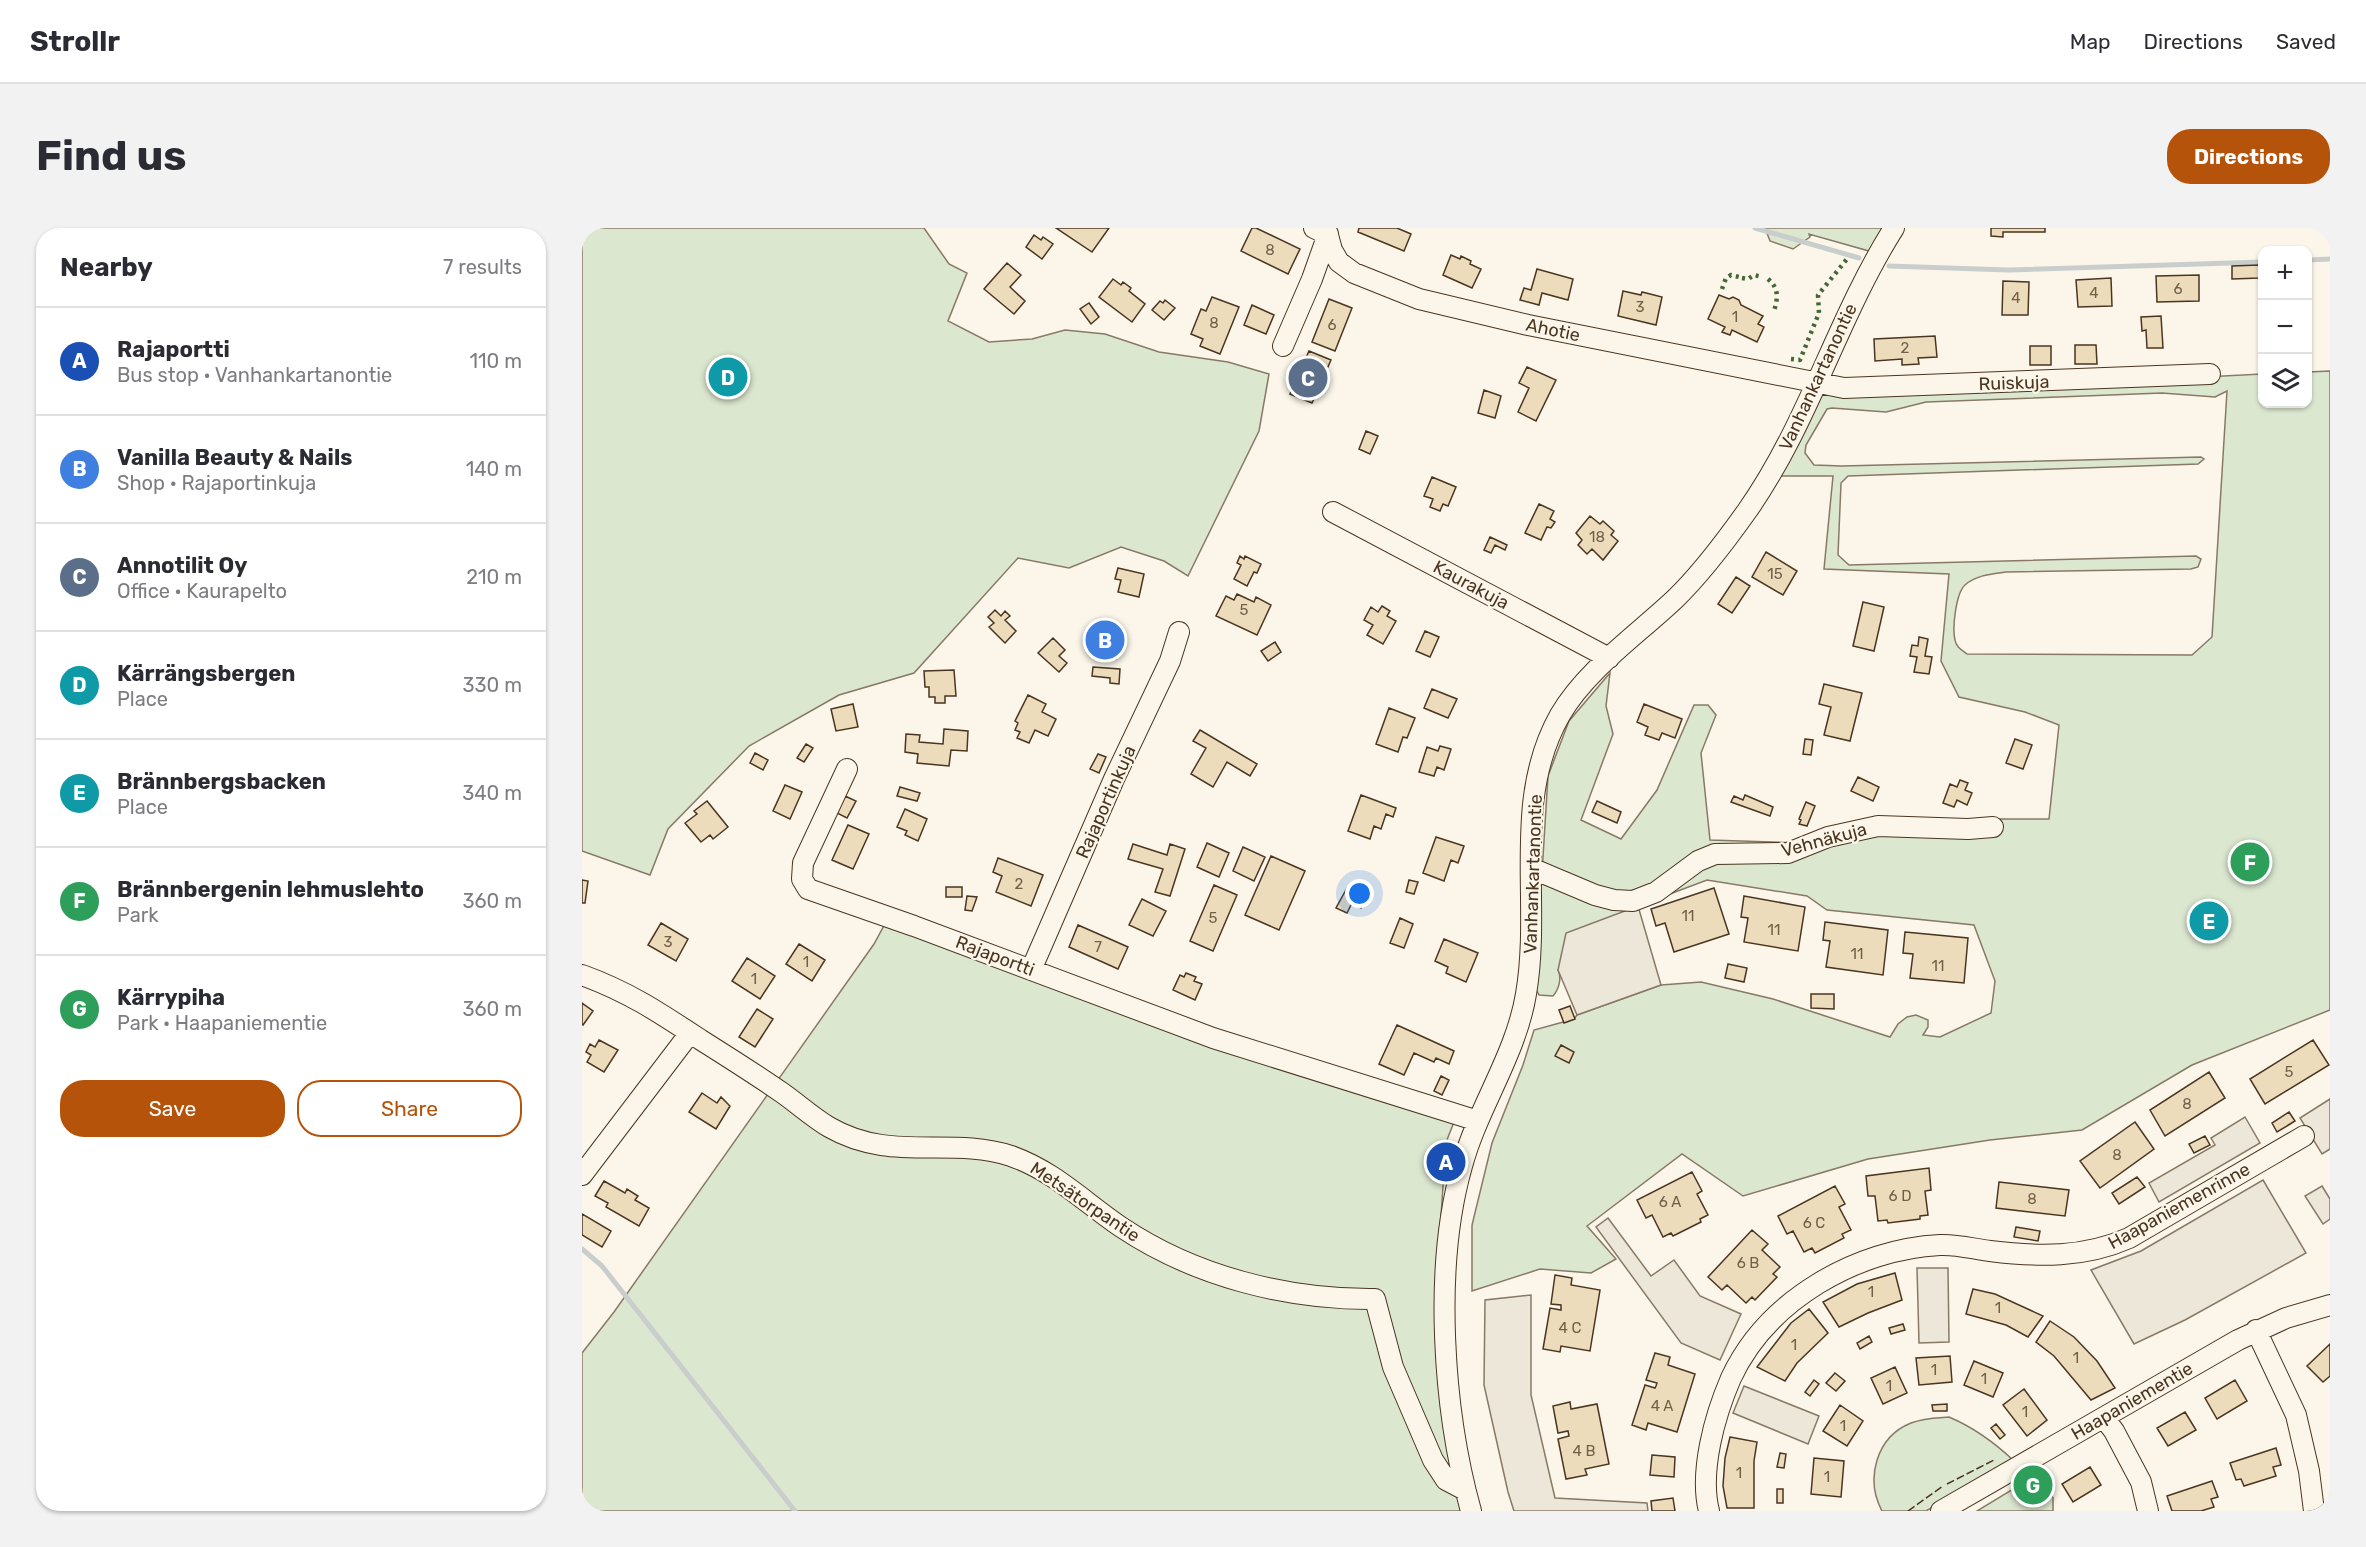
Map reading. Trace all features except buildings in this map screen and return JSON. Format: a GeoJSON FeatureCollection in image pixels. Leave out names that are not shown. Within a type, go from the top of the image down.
{"type":"FeatureCollection","features":[{"type":"Feature","properties":{"kind":"street","name":"Vanhankartanontie"},"geometry":{"type":"LineString","coordinates":[[1471,1511],[1465,1490],[1454,1424],[1448,1371],[1445,1300],[1449,1240],[1461,1168],[1478,1121],[1518,1028],[1527,993],[1531,945],[1531,830],[1537,776],[1548,740],[1561,713],[1577,692],[1610,658],[1677,597],[1717,551],[1749,508],[1784,453],[1818,384],[1863,281],[1894,228]]}},
{"type":"Feature","properties":{"kind":"street","name":"Ahotie"},"geometry":{"type":"LineString","coordinates":[[1324,230],[1335,256],[1354,273],[1419,299],[1518,323],[1818,384]]}},
{"type":"Feature","properties":{"kind":"street"},"geometry":{"type":"LineString","coordinates":[[1283,346],[1312,279],[1324,230]]}},
{"type":"Feature","properties":{"kind":"street"},"geometry":{"type":"LineString","coordinates":[[1312,279],[1331,273],[1354,273]]}},
{"type":"Feature","properties":{"kind":"street","name":"Ruiskuja"},"geometry":{"type":"LineString","coordinates":[[1818,384],[1844,388],[2210,374]]}},
{"type":"Feature","properties":{"kind":"street","name":"Kaurakuja"},"geometry":{"type":"LineString","coordinates":[[1333,512],[1610,658]]}},
{"type":"Feature","properties":{"kind":"street","name":"Rajaportinkuja"},"geometry":{"type":"LineString","coordinates":[[1031,970],[1114,779],[1170,661],[1179,632]]}},
{"type":"Feature","properties":{"kind":"street","name":"Rajaportti"},"geometry":{"type":"LineString","coordinates":[[847,769],[803,863],[802,879],[808,889],[914,926],[1241,1048],[1478,1121]]}},
{"type":"Feature","properties":{"kind":"street","name":"Vehnäkuja"},"geometry":{"type":"LineString","coordinates":[[1531,868],[1595,895],[1614,900],[1633,901],[1656,892],[1691,866],[1715,854],[1788,853],[1828,837],[1878,826],[1968,829],[1993,827]]}},
{"type":"Feature","properties":{"kind":"street","name":"Metsätorpantie"},"geometry":{"type":"LineString","coordinates":[[582,975],[640,1000],[782,1092],[829,1127],[852,1138],[898,1148],[957,1148],[1009,1156],[1052,1175],[1144,1242],[1200,1268],[1299,1294],[1336,1299],[1375,1299],[1393,1367],[1433,1460],[1446,1480],[1465,1490]]}},
{"type":"Feature","properties":{"kind":"street"},"geometry":{"type":"LineString","coordinates":[[582,1175],[690,1033]]}},
{"type":"Feature","properties":{"kind":"street","name":"Haapaniemenrinne"},"geometry":{"type":"LineString","coordinates":[[1709,1511],[1708,1456],[1725,1393],[1749,1347],[1774,1319],[1804,1292],[1840,1272],[1894,1251],[1942,1245],[2005,1253],[2056,1256],[2102,1249],[2128,1238],[2304,1136]]}},
{"type":"Feature","properties":{"kind":"street","name":"Haapaniementie"},"geometry":{"type":"LineString","coordinates":[[1941,1511],[2256,1330],[2330,1305]]}},
{"type":"Feature","properties":{"kind":"street"},"geometry":{"type":"LineString","coordinates":[[2256,1330],[2296,1415],[2309,1471],[2314,1511]]}},
{"type":"Feature","properties":{"kind":"street"},"geometry":{"type":"LineString","coordinates":[[2104,1418],[2114,1431],[2142,1482],[2148,1511]]}},
{"type":"Feature","properties":{"kind":"green space"},"geometry":{"type":"Polygon","coordinates":[[[582,228],[924,228],[949,264],[967,273],[948,321],[989,342],[1032,339],[1065,330],[1105,334],[1159,352],[1228,362],[1269,374],[1259,431],[1188,576],[1164,561],[1121,547],[1069,568],[1018,558],[914,673],[839,695],[749,746],[668,829],[650,875],[582,851],[582,228]]]}},
{"type":"Feature","properties":{"kind":"green space"},"geometry":{"type":"Polygon","coordinates":[[[1765,228],[1883,228],[1869,251],[1809,234],[1810,237],[1793,249],[1770,241],[1765,228]]]}},
{"type":"Feature","properties":{"kind":"green space"},"geometry":{"type":"Polygon","coordinates":[[[2330,371],[2330,1010],[2192,1065],[2082,1130],[1990,1140],[1868,1159],[1743,1196],[1682,1154],[1587,1226],[1616,1259],[1591,1273],[1540,1269],[1472,1291],[1472,1225],[1492,1143],[1523,1065],[1534,1030],[1574,1019],[1577,1015],[1661,985],[1701,982],[1773,999],[1890,1037],[1898,1024],[1907,1017],[1916,1015],[1928,1020],[1928,1027],[1923,1035],[1940,1037],[1991,1013],[1995,981],[1974,925],[1827,910],[1807,896],[1707,880],[1638,906],[1558,970],[1559,983],[1553,996],[1539,995],[1535,987],[1548,776],[1569,721],[1610,673],[1606,706],[1613,734],[1581,820],[1621,839],[1657,790],[1694,705],[1708,705],[1716,715],[1701,753],[1710,840],[1799,843],[1866,819],[2049,819],[2059,725],[2025,712],[1959,697],[1941,661],[1949,574],[1824,569],[1833,476],[1778,476],[1822,395],[1828,393],[1850,395],[2258,374],[2258,408],[2312,408],[2312,372],[2330,371]],[[2227,391],[2215,397],[2162,393],[1926,402],[1886,412],[1827,409],[1806,445],[1805,453],[1814,465],[2201,457],[2204,459],[2198,464],[1848,476],[1841,483],[1838,555],[1849,565],[2196,556],[2201,559],[2198,567],[2191,569],[2006,572],[1979,577],[1962,589],[1954,619],[1955,640],[1967,654],[2192,655],[2212,637],[2227,391]]]}},
{"type":"Feature","properties":{"kind":"green space"},"geometry":{"type":"Polygon","coordinates":[[[886,922],[1454,1122],[1436,1168],[1444,1172],[1435,1304],[1449,1459],[1463,1511],[582,1511],[582,1353],[614,1312],[874,944],[886,922]]]}},
{"type":"Feature","properties":{"kind":"green space"},"geometry":{"type":"Polygon","coordinates":[[[1949,1417],[1984,1436],[2014,1461],[1926,1511],[1882,1511],[1874,1486],[1874,1473],[1877,1460],[1889,1438],[1899,1429],[1911,1423],[1949,1417]]]}},
{"type":"Feature","properties":{"kind":"green space"},"geometry":{"type":"Polygon","coordinates":[[[2041,1472],[2053,1498],[2053,1511],[1977,1511],[2041,1472]]]}},
{"type":"Feature","properties":{"kind":"shaded area"},"geometry":{"type":"Polygon","coordinates":[[[1638,906],[1661,985],[1577,1015],[1558,970],[1566,933],[1638,906]]]}},
{"type":"Feature","properties":{"kind":"shaded area"},"geometry":{"type":"Polygon","coordinates":[[[2330,1099],[2330,1149],[2322,1154],[2300,1118],[2330,1099]]]}},
{"type":"Feature","properties":{"kind":"shaded area"},"geometry":{"type":"Polygon","coordinates":[[[2245,1117],[2260,1143],[2159,1202],[2149,1183],[2215,1145],[2211,1138],[2245,1117]]]}},
{"type":"Feature","properties":{"kind":"shaded area"},"geometry":{"type":"Polygon","coordinates":[[[2263,1180],[2306,1253],[2185,1320],[2134,1344],[2091,1270],[2141,1251],[2263,1180]]]}},
{"type":"Feature","properties":{"kind":"shaded area"},"geometry":{"type":"Polygon","coordinates":[[[2322,1186],[2330,1199],[2330,1219],[2323,1224],[2305,1196],[2322,1186]]]}},
{"type":"Feature","properties":{"kind":"shaded area"},"geometry":{"type":"Polygon","coordinates":[[[1608,1218],[1651,1276],[1674,1260],[1700,1296],[1741,1314],[1720,1360],[1681,1343],[1596,1227],[1608,1218]]]}},
{"type":"Feature","properties":{"kind":"shaded area"},"geometry":{"type":"Polygon","coordinates":[[[1917,1268],[1948,1268],[1949,1342],[1919,1343],[1917,1268]]]}},
{"type":"Feature","properties":{"kind":"shaded area"},"geometry":{"type":"Polygon","coordinates":[[[1531,1295],[1531,1395],[1555,1498],[1647,1503],[1648,1511],[1514,1511],[1484,1385],[1485,1300],[1531,1295]]]}},
{"type":"Feature","properties":{"kind":"shaded area"},"geometry":{"type":"Polygon","coordinates":[[[1744,1386],[1819,1416],[1808,1444],[1733,1413],[1744,1386]]]}},
{"type":"Feature","properties":{"kind":"waterway"},"geometry":{"type":"LineString","coordinates":[[1755,228],[1859,258]]}},
{"type":"Feature","properties":{"kind":"waterway"},"geometry":{"type":"LineString","coordinates":[[2312,260],[2330,259]]}},
{"type":"Feature","properties":{"kind":"waterway"},"geometry":{"type":"LineString","coordinates":[[1889,266],[2009,270],[2258,262]]}},
{"type":"Feature","properties":{"kind":"waterway"},"geometry":{"type":"LineString","coordinates":[[582,1249],[602,1266],[795,1511]]}},
{"type":"Feature","properties":{"kind":"hedge"},"geometry":{"type":"LineString","coordinates":[[1791,359],[1800,360],[1819,313],[1818,295],[1847,259]]}},
{"type":"Feature","properties":{"kind":"hedge"},"geometry":{"type":"LineString","coordinates":[[1722,289],[1726,278],[1731,275],[1739,277]]}},
{"type":"Feature","properties":{"kind":"hedge"},"geometry":{"type":"LineString","coordinates":[[1742,278],[1748,279],[1754,275],[1762,277]]}},
{"type":"Feature","properties":{"kind":"hedge"},"geometry":{"type":"LineString","coordinates":[[1768,279],[1777,294],[1774,311]]}},
{"type":"Feature","properties":{"kind":"fence"},"geometry":{"type":"LineString","coordinates":[[1947,1484],[1996,1459]]}},
{"type":"Feature","properties":{"kind":"fence"},"geometry":{"type":"LineString","coordinates":[[1908,1511],[1943,1486]]}},
{"type":"Feature","properties":{"kind":"place","name":"Kärrängsbergen"},"geometry":{"type":"Point","coordinates":[728,377]}},
{"type":"Feature","properties":{"kind":"place","name":"Annotilit Oy"},"geometry":{"type":"Point","coordinates":[1308,378]}},
{"type":"Feature","properties":{"kind":"place","name":"Vanilla Beauty & Nails"},"geometry":{"type":"Point","coordinates":[1105,640]}},
{"type":"Feature","properties":{"kind":"place","name":"Brännbergenin lehmuslehto"},"geometry":{"type":"Point","coordinates":[2250,862]}},
{"type":"Feature","properties":{"kind":"place","name":"Brännbergsbacken"},"geometry":{"type":"Point","coordinates":[2209,921]}},
{"type":"Feature","properties":{"kind":"place","name":"Rajaportti"},"geometry":{"type":"Point","coordinates":[1446,1162]}},
{"type":"Feature","properties":{"kind":"place","name":"Kärrypiha"},"geometry":{"type":"Point","coordinates":[2033,1485]}}]}
